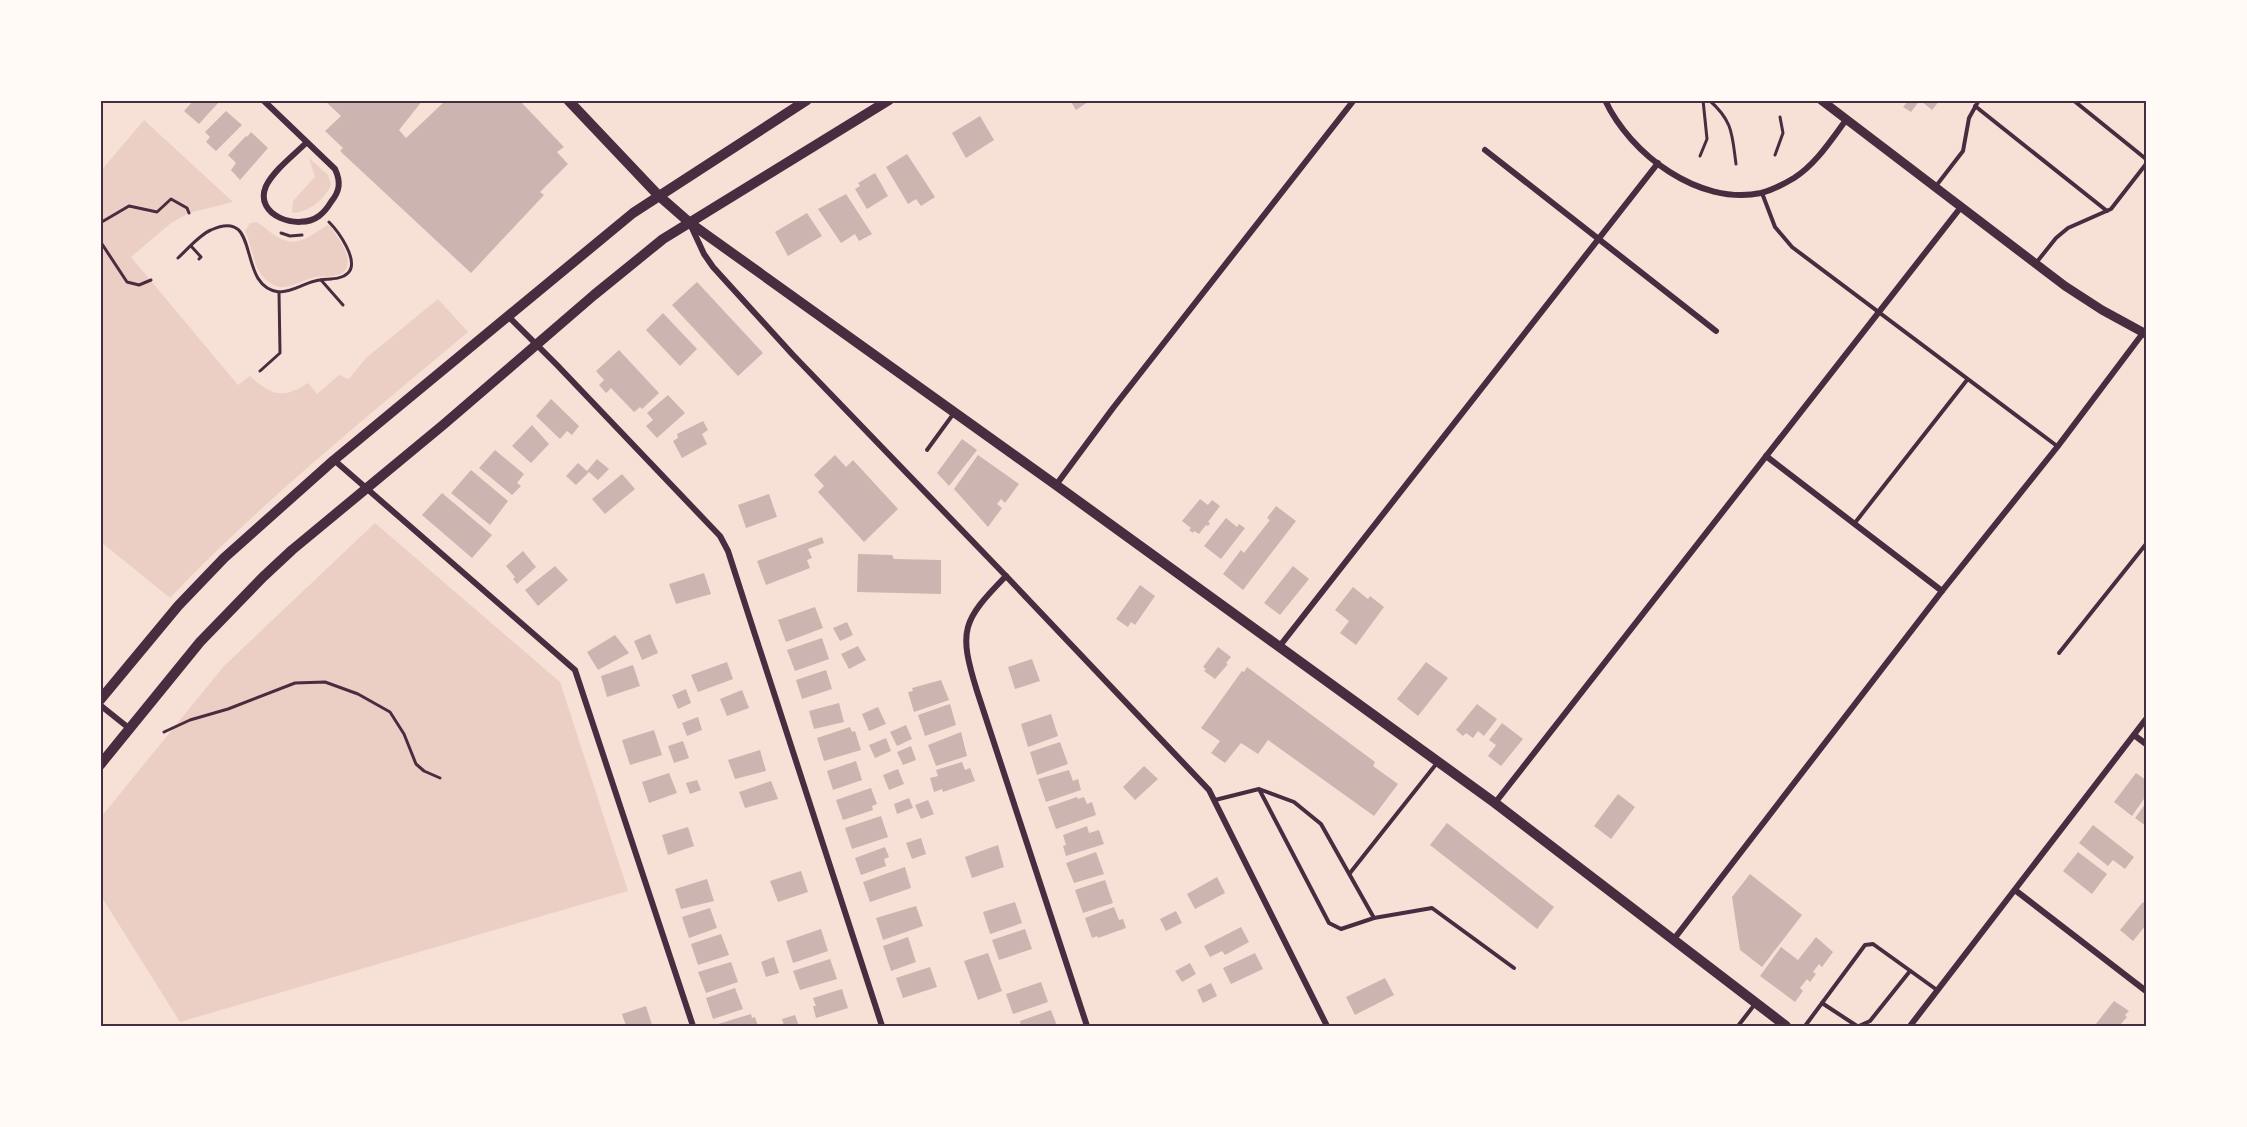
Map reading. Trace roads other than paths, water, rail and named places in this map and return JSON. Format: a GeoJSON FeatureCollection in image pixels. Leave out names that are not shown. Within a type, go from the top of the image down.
{"type":"FeatureCollection","features":[{"type":"Feature","properties":{"kind":"main road"},"geometry":{"type":"LineString","coordinates":[[568,100],[658,195],[690,223],[1495,803],[1786,1026]]}},
{"type":"Feature","properties":{"kind":"main road"},"geometry":{"type":"LineString","coordinates":[[100,700],[178,606],[224,558],[334,460],[633,213],[807,100]]}},
{"type":"Feature","properties":{"kind":"main road"},"geometry":{"type":"LineString","coordinates":[[100,765],[200,642],[227,612],[292,550],[663,239],[887,101]]}},
{"type":"Feature","properties":{"kind":"street"},"geometry":{"type":"LineString","coordinates":[[263,100],[335,168],[340,184],[338,192],[318,216],[303,222],[290,222],[280,219],[270,211],[264,198],[265,189],[275,175],[307,142]]}},
{"type":"Feature","properties":{"kind":"street"},"geometry":{"type":"LineString","coordinates":[[1056,485],[1113,408],[1354,100]]}},
{"type":"Feature","properties":{"kind":"street"},"geometry":{"type":"LineString","coordinates":[[1605,100],[1626,135],[1658,163],[1688,182],[1724,193],[1761,192],[1787,182],[1823,151],[1846,120]]}},
{"type":"Feature","properties":{"kind":"street"},"geometry":{"type":"LineString","coordinates":[[1674,939],[1942,591],[2145,333],[2083,299],[1846,120],[1828,102]]}},
{"type":"Feature","properties":{"kind":"street"},"geometry":{"type":"LineString","coordinates":[[1485,150],[1716,331]]}},
{"type":"Feature","properties":{"kind":"street"},"geometry":{"type":"LineString","coordinates":[[1279,648],[1658,163]]}},
{"type":"Feature","properties":{"kind":"street"},"geometry":{"type":"LineString","coordinates":[[1495,803],[1961,207]]}},
{"type":"Feature","properties":{"kind":"street"},"geometry":{"type":"LineString","coordinates":[[690,223],[704,254],[721,276],[801,364],[1209,790],[1327,1026]]}},
{"type":"Feature","properties":{"kind":"street"},"geometry":{"type":"LineString","coordinates":[[508,316],[714,528],[728,551],[882,1026]]}},
{"type":"Feature","properties":{"kind":"street"},"geometry":{"type":"LineString","coordinates":[[1766,456],[1942,591]]}},
{"type":"Feature","properties":{"kind":"street"},"geometry":{"type":"LineString","coordinates":[[334,460],[575,670],[693,1026]]}},
{"type":"Feature","properties":{"kind":"street"},"geometry":{"type":"LineString","coordinates":[[1006,576],[976,608],[966,634],[965,650],[1087,1026]]}},
{"type":"Feature","properties":{"kind":"street"},"geometry":{"type":"LineString","coordinates":[[100,705],[130,729]]}},
{"type":"Feature","properties":{"kind":"street"},"geometry":{"type":"LineString","coordinates":[[1910,1026],[2146,719]]}},
{"type":"Feature","properties":{"kind":"street"},"geometry":{"type":"LineString","coordinates":[[2134,735],[2146,744]]}},
{"type":"Feature","properties":{"kind":"street"},"geometry":{"type":"LineString","coordinates":[[2015,890],[2146,991]]}},
{"type":"Feature","properties":{"kind":"lane"},"geometry":{"type":"LineString","coordinates":[[1935,188],[1963,151],[1969,118],[1979,100]]}},
{"type":"Feature","properties":{"kind":"lane"},"geometry":{"type":"LineString","coordinates":[[2073,100],[2146,159]]}},
{"type":"Feature","properties":{"kind":"lane"},"geometry":{"type":"LineString","coordinates":[[1975,106],[2107,211]]}},
{"type":"Feature","properties":{"kind":"lane"},"geometry":{"type":"LineString","coordinates":[[2036,264],[2056,238],[2068,228],[2107,211],[2146,164]]}},
{"type":"Feature","properties":{"kind":"lane"},"geometry":{"type":"LineString","coordinates":[[1761,192],[1769,216],[1783,239],[1967,380],[2058,446]]}},
{"type":"Feature","properties":{"kind":"lane"},"geometry":{"type":"LineString","coordinates":[[1854,524],[1967,380]]}},
{"type":"Feature","properties":{"kind":"lane"},"geometry":{"type":"LineString","coordinates":[[927,450],[955,412]]}},
{"type":"Feature","properties":{"kind":"lane"},"geometry":{"type":"LineString","coordinates":[[2059,653],[2146,544]]}},
{"type":"Feature","properties":{"kind":"lane"},"geometry":{"type":"LineString","coordinates":[[1350,873],[1438,762]]}},
{"type":"Feature","properties":{"kind":"lane"},"geometry":{"type":"LineString","coordinates":[[1214,801],[1259,789],[1294,802],[1321,824],[1374,918]]}},
{"type":"Feature","properties":{"kind":"lane"},"geometry":{"type":"LineString","coordinates":[[1259,789],[1329,923],[1341,929],[1374,918],[1432,908],[1514,968]]}},
{"type":"Feature","properties":{"kind":"lane"},"geometry":{"type":"LineString","coordinates":[[1805,1026],[1865,945],[1873,944],[1938,991]]}},
{"type":"Feature","properties":{"kind":"lane"},"geometry":{"type":"LineString","coordinates":[[1822,1003],[1858,1026],[1870,1021],[1910,971]]}},
{"type":"Feature","properties":{"kind":"lane"},"geometry":{"type":"LineString","coordinates":[[1738,1026],[1756,1003]]}}]}
